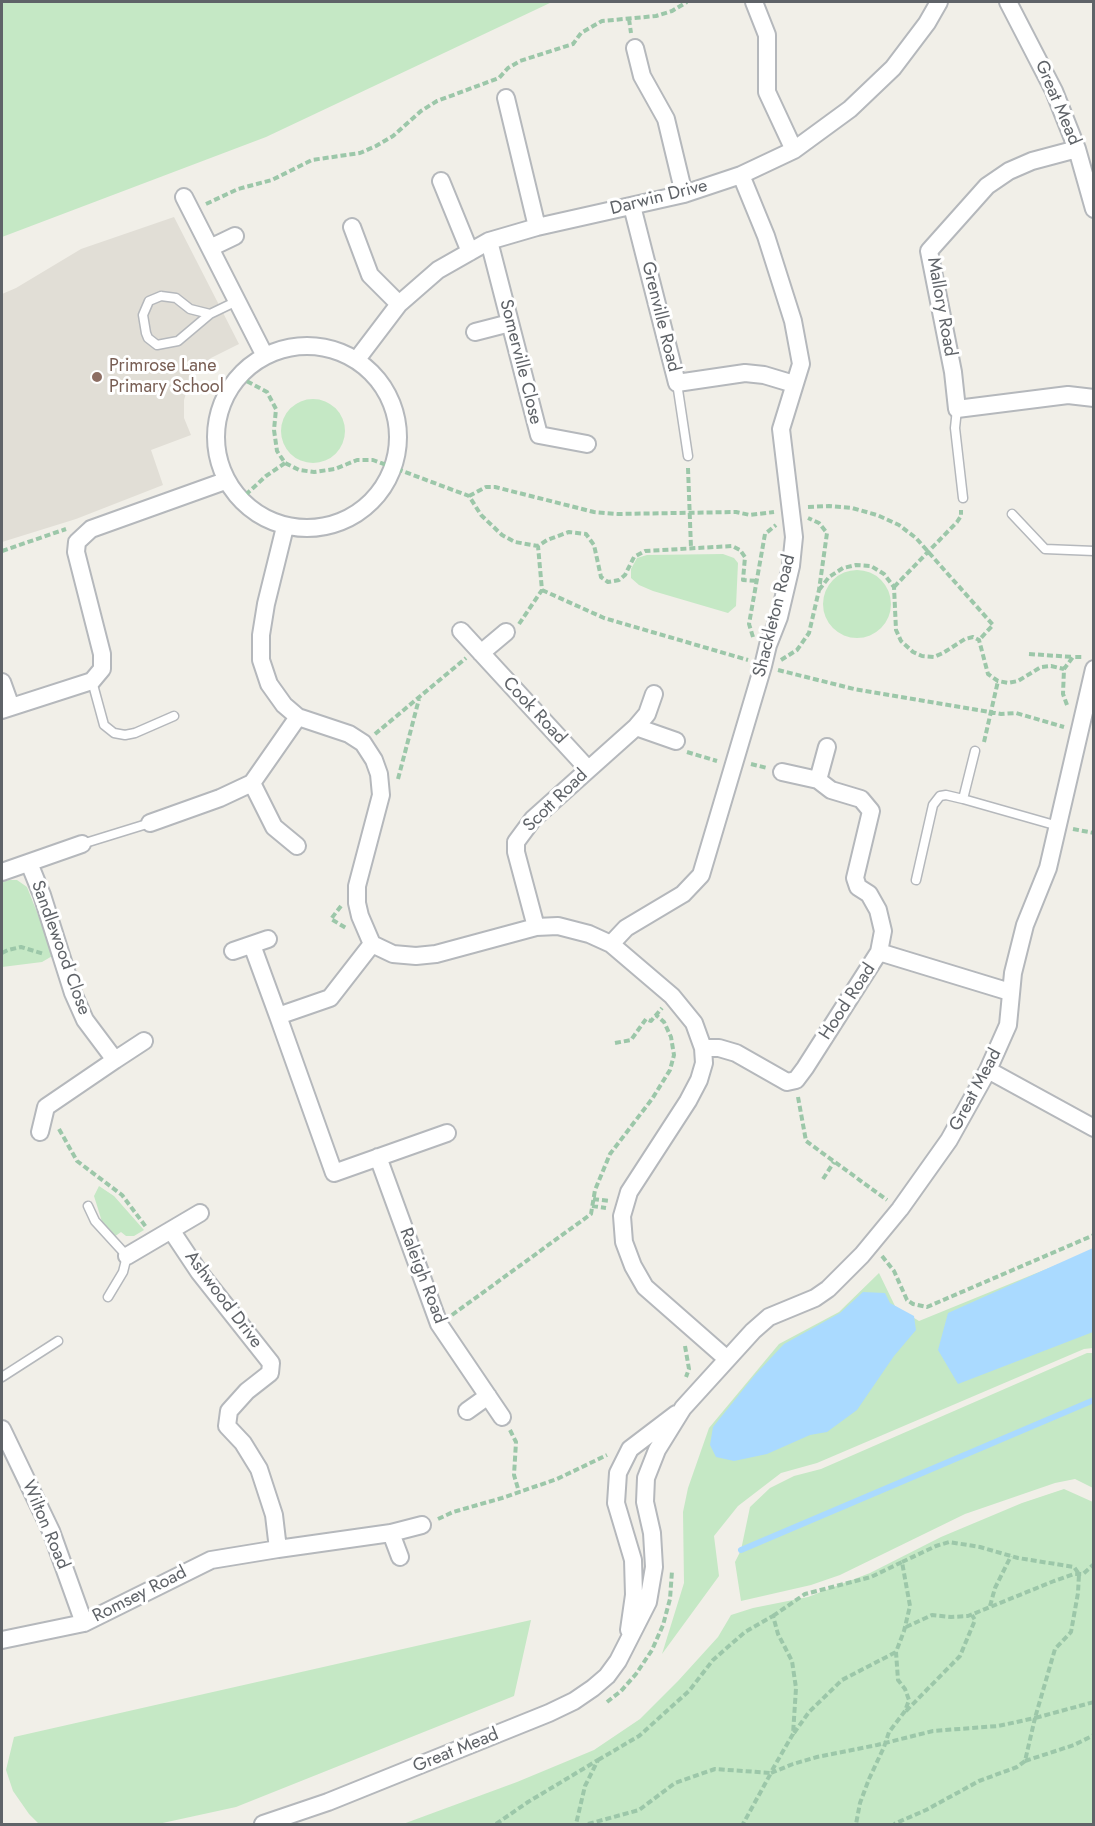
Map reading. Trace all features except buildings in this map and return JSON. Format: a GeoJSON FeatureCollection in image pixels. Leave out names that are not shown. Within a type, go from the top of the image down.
{"type":"FeatureCollection","features":[{"type":"Feature","properties":{"kind":"street"},"geometry":{"type":"LineString","coordinates":[[754,2],[767,35],[767,92],[794,150]]}},
{"type":"Feature","properties":{"kind":"street","name":"Darwin Drive"},"geometry":{"type":"LineString","coordinates":[[358,358],[399,304],[438,270],[489,242],[537,226],[684,194],[741,175],[794,150],[850,109],[893,68],[927,23],[939,2]]}},
{"type":"Feature","properties":{"kind":"street","name":"Great Mead"},"geometry":{"type":"LineString","coordinates":[[1008,2],[1054,91],[1077,149],[1094,209]]}},
{"type":"Feature","properties":{"kind":"street"},"geometry":{"type":"LineString","coordinates":[[634,48],[642,76],[666,119],[684,194]]}},
{"type":"Feature","properties":{"kind":"street"},"geometry":{"type":"LineString","coordinates":[[506,98],[537,226]]}},
{"type":"Feature","properties":{"kind":"street","name":"Mallory Road"},"geometry":{"type":"LineString","coordinates":[[957,409],[953,372],[929,251],[987,186],[1009,171],[1032,161],[1077,149]]}},
{"type":"Feature","properties":{"kind":"street","name":"Shackleton Road"},"geometry":{"type":"LineString","coordinates":[[611,944],[626,928],[683,894],[701,875],[768,645],[779,617],[791,566],[794,537],[781,429],[801,364],[793,321],[766,236],[741,175]]}},
{"type":"Feature","properties":{"kind":"street"},"geometry":{"type":"LineString","coordinates":[[441,181],[470,252]]}},
{"type":"Feature","properties":{"kind":"street"},"geometry":{"type":"LineString","coordinates":[[188,204],[265,356]]}},
{"type":"Feature","properties":{"kind":"street","name":"Grenville Road"},"geometry":{"type":"LineString","coordinates":[[632,206],[677,383],[745,373],[764,375],[794,384]]}},
{"type":"Feature","properties":{"kind":"street"},"geometry":{"type":"LineString","coordinates":[[352,227],[370,274],[399,304]]}},
{"type":"Feature","properties":{"kind":"street"},"geometry":{"type":"LineString","coordinates":[[210,248],[235,236]]}},
{"type":"Feature","properties":{"kind":"street","name":"Somerville Close"},"geometry":{"type":"LineString","coordinates":[[489,242],[539,435],[587,444]]}},
{"type":"Feature","properties":{"kind":"street"},"geometry":{"type":"LineString","coordinates":[[475,332],[510,323]]}},
{"type":"Feature","properties":{"kind":"street"},"geometry":{"type":"LineString","coordinates":[[308,345],[336,348],[358,358],[378,377],[393,401],[399,425],[400,450],[383,487],[373,499],[334,523],[285,527],[264,520],[238,501],[225,481],[218,458],[216,434],[220,412],[228,393],[252,364],[284,348],[308,345]]}},
{"type":"Feature","properties":{"kind":"street"},"geometry":{"type":"LineString","coordinates":[[957,409],[1068,395],[1094,398]]}},
{"type":"Feature","properties":{"kind":"street"},"geometry":{"type":"LineString","coordinates":[[2,682],[6,708],[92,681],[102,669],[102,654],[76,552],[77,542],[90,529],[225,481]]}},
{"type":"Feature","properties":{"kind":"street"},"geometry":{"type":"LineString","coordinates":[[285,527],[266,604],[261,635],[261,660],[269,684],[284,705],[298,717],[349,734],[363,743],[374,760],[379,774],[381,795],[357,886],[360,916],[372,944],[393,954],[426,955],[536,927],[558,926],[589,934],[611,944],[672,996],[694,1023],[703,1048],[704,1063],[699,1080],[688,1101],[629,1192],[622,1216],[624,1242],[633,1266],[645,1287],[727,1359]]}},
{"type":"Feature","properties":{"kind":"street","name":"Cook Road"},"geometry":{"type":"LineString","coordinates":[[461,631],[588,769]]}},
{"type":"Feature","properties":{"kind":"street"},"geometry":{"type":"LineString","coordinates":[[481,653],[506,632]]}},
{"type":"Feature","properties":{"kind":"street","name":"Great Mead"},"geometry":{"type":"LineString","coordinates":[[263,1824],[350,1793],[516,1727],[574,1701],[607,1676],[618,1661],[648,1602],[654,1567],[652,1533],[645,1502],[646,1478],[657,1450],[683,1408],[753,1331],[769,1317],[815,1298],[828,1289],[862,1255],[900,1209],[949,1140],[988,1070],[1008,1025],[1012,973],[1025,925],[1048,868],[1094,669]]}},
{"type":"Feature","properties":{"kind":"street","name":"Scott Road"},"geometry":{"type":"LineString","coordinates":[[536,927],[516,852],[516,842],[533,819],[636,727],[647,714],[654,694]]}},
{"type":"Feature","properties":{"kind":"street"},"geometry":{"type":"LineString","coordinates":[[150,823],[220,798],[252,783],[298,717]]}},
{"type":"Feature","properties":{"kind":"street"},"geometry":{"type":"LineString","coordinates":[[636,727],[676,741]]}},
{"type":"Feature","properties":{"kind":"street"},"geometry":{"type":"LineString","coordinates":[[818,780],[827,747]]}},
{"type":"Feature","properties":{"kind":"street"},"geometry":{"type":"LineString","coordinates":[[782,772],[818,780],[831,790],[861,799],[871,811],[855,879],[858,887],[869,894],[878,910],[883,931],[879,952]]}},
{"type":"Feature","properties":{"kind":"street"},"geometry":{"type":"LineString","coordinates":[[252,783],[274,827],[297,846]]}},
{"type":"Feature","properties":{"kind":"street"},"geometry":{"type":"LineString","coordinates":[[2,872],[82,844]]}},
{"type":"Feature","properties":{"kind":"street","name":"Sandlewood Close"},"geometry":{"type":"LineString","coordinates":[[29,863],[73,993],[85,1020],[115,1060]]}},
{"type":"Feature","properties":{"kind":"street"},"geometry":{"type":"LineString","coordinates":[[233,951],[268,939]]}},
{"type":"Feature","properties":{"kind":"street"},"geometry":{"type":"LineString","coordinates":[[278,1016],[330,998],[372,944]]}},
{"type":"Feature","properties":{"kind":"street"},"geometry":{"type":"LineString","coordinates":[[252,945],[334,1173],[447,1133]]}},
{"type":"Feature","properties":{"kind":"street","name":"Hood Road"},"geometry":{"type":"LineString","coordinates":[[795,1080],[879,952],[1010,992]]}},
{"type":"Feature","properties":{"kind":"street"},"geometry":{"type":"LineString","coordinates":[[40,1132],[46,1107],[144,1041]]}},
{"type":"Feature","properties":{"kind":"street"},"geometry":{"type":"LineString","coordinates":[[703,1048],[718,1048],[736,1053],[787,1082],[795,1080]]}},
{"type":"Feature","properties":{"kind":"street"},"geometry":{"type":"LineString","coordinates":[[988,1070],[1094,1128]]}},
{"type":"Feature","properties":{"kind":"street","name":"Raleigh Road"},"geometry":{"type":"LineString","coordinates":[[378,1157],[439,1324],[502,1417]]}},
{"type":"Feature","properties":{"kind":"street"},"geometry":{"type":"LineString","coordinates":[[127,1256],[200,1213]]}},
{"type":"Feature","properties":{"kind":"street","name":"Ashwood Drive"},"geometry":{"type":"LineString","coordinates":[[171,1230],[200,1272],[271,1363],[270,1373],[229,1410],[226,1426],[243,1443],[259,1469],[274,1515],[278,1549]]}},
{"type":"Feature","properties":{"kind":"street"},"geometry":{"type":"LineString","coordinates":[[467,1411],[488,1396]]}},
{"type":"Feature","properties":{"kind":"street","name":"Great Mead"},"geometry":{"type":"LineString","coordinates":[[627,1645],[634,1595],[633,1560],[616,1503],[618,1473],[630,1449],[683,1408]]}},
{"type":"Feature","properties":{"kind":"street","name":"Wilton Road"},"geometry":{"type":"LineString","coordinates":[[2,1429],[51,1531],[84,1623]]}},
{"type":"Feature","properties":{"kind":"street"},"geometry":{"type":"LineString","coordinates":[[278,1549],[391,1533],[422,1525]]}},
{"type":"Feature","properties":{"kind":"street"},"geometry":{"type":"LineString","coordinates":[[391,1533],[400,1557]]}},
{"type":"Feature","properties":{"kind":"street","name":"Romsey Road"},"geometry":{"type":"LineString","coordinates":[[2,1640],[84,1623],[211,1560],[278,1549]]}},
{"type":"Feature","properties":{"kind":"lane"},"geometry":{"type":"LineString","coordinates":[[210,314],[189,309],[176,298],[161,296],[146,305],[143,315],[144,327],[148,338],[153,342],[158,345],[170,344],[186,337],[210,314],[237,301]]}},
{"type":"Feature","properties":{"kind":"lane"},"geometry":{"type":"LineString","coordinates":[[677,383],[688,456]]}},
{"type":"Feature","properties":{"kind":"lane"},"geometry":{"type":"LineString","coordinates":[[957,409],[955,428],[963,498]]}},
{"type":"Feature","properties":{"kind":"lane"},"geometry":{"type":"LineString","coordinates":[[1012,514],[1045,549],[1094,551]]}},
{"type":"Feature","properties":{"kind":"lane"},"geometry":{"type":"LineString","coordinates":[[92,681],[104,725],[114,733],[124,735],[135,733],[174,716]]}},
{"type":"Feature","properties":{"kind":"lane"},"geometry":{"type":"LineString","coordinates":[[963,799],[975,752]]}},
{"type":"Feature","properties":{"kind":"lane"},"geometry":{"type":"LineString","coordinates":[[916,880],[936,800],[940,796],[963,799],[1058,826]]}},
{"type":"Feature","properties":{"kind":"lane"},"geometry":{"type":"LineString","coordinates":[[82,844],[150,823]]}},
{"type":"Feature","properties":{"kind":"lane"},"geometry":{"type":"LineString","coordinates":[[88,1206],[96,1221],[127,1256],[118,1284],[108,1297]]}},
{"type":"Feature","properties":{"kind":"lane"},"geometry":{"type":"LineString","coordinates":[[2,1377],[58,1341]]}},
{"type":"Feature","properties":{"kind":"path"},"geometry":{"type":"LineString","coordinates":[[188,204],[272,180],[312,160],[360,153],[393,136],[421,111],[437,101],[499,78],[508,68],[520,61],[573,44],[581,33],[602,21],[656,16],[687,2]]}},
{"type":"Feature","properties":{"kind":"path"},"geometry":{"type":"LineString","coordinates":[[240,377],[267,392],[276,408],[274,430],[277,451],[285,463],[298,471],[314,472],[335,469],[357,460],[373,460],[468,496],[481,515],[502,535],[515,542],[538,546],[569,532],[586,534],[594,545],[601,577],[608,582],[619,580],[625,575],[634,557],[645,551],[732,546],[740,550],[745,557],[743,580],[758,582]]}},
{"type":"Feature","properties":{"kind":"path"},"geometry":{"type":"LineString","coordinates":[[688,456],[691,548]]}},
{"type":"Feature","properties":{"kind":"path"},"geometry":{"type":"LineString","coordinates":[[238,501],[266,476],[285,463]]}},
{"type":"Feature","properties":{"kind":"path"},"geometry":{"type":"LineString","coordinates":[[468,496],[486,487],[495,487],[594,512],[618,514],[736,512],[750,515],[829,506],[852,508],[878,515],[899,525],[928,551],[936,563],[993,625],[979,640]]}},
{"type":"Feature","properties":{"kind":"path"},"geometry":{"type":"LineString","coordinates":[[894,587],[957,522],[961,516],[963,498]]}},
{"type":"Feature","properties":{"kind":"path"},"geometry":{"type":"LineString","coordinates":[[763,666],[749,624],[765,534],[791,509]]}},
{"type":"Feature","properties":{"kind":"path"},"geometry":{"type":"LineString","coordinates":[[763,666],[782,660],[797,650],[809,633],[819,590],[827,533],[819,523],[791,509]]}},
{"type":"Feature","properties":{"kind":"path"},"geometry":{"type":"LineString","coordinates":[[2,550],[64,529],[90,529]]}},
{"type":"Feature","properties":{"kind":"path"},"geometry":{"type":"LineString","coordinates":[[506,632],[516,628],[542,590],[538,546]]}},
{"type":"Feature","properties":{"kind":"path"},"geometry":{"type":"LineString","coordinates":[[819,590],[829,577],[843,568],[856,565],[871,566],[884,574],[894,587],[896,630],[901,641],[914,652],[922,656],[934,657],[965,639],[973,637],[979,640],[988,674],[998,681],[1008,683],[1018,681],[1041,667],[1051,666],[1065,669]]}},
{"type":"Feature","properties":{"kind":"path"},"geometry":{"type":"LineString","coordinates":[[542,590],[604,618],[763,666],[854,689],[990,712],[1016,713],[1080,731]]}},
{"type":"Feature","properties":{"kind":"path"},"geometry":{"type":"LineString","coordinates":[[363,743],[467,658],[481,653]]}},
{"type":"Feature","properties":{"kind":"path"},"geometry":{"type":"LineString","coordinates":[[1029,654],[1073,657]]}},
{"type":"Feature","properties":{"kind":"path"},"geometry":{"type":"LineString","coordinates":[[975,752],[983,747],[998,681]]}},
{"type":"Feature","properties":{"kind":"path"},"geometry":{"type":"LineString","coordinates":[[381,795],[397,783],[419,698]]}},
{"type":"Feature","properties":{"kind":"path"},"geometry":{"type":"LineString","coordinates":[[676,741],[680,751],[724,763],[736,761],[782,772]]}},
{"type":"Feature","properties":{"kind":"path"},"geometry":{"type":"LineString","coordinates":[[1084,831],[1094,833]]}},
{"type":"Feature","properties":{"kind":"path"},"geometry":{"type":"LineString","coordinates":[[2,954],[8,950],[21,948],[47,954],[66,968]]}},
{"type":"Feature","properties":{"kind":"path"},"geometry":{"type":"LineString","coordinates":[[615,1043],[632,1040],[646,1019],[651,1021],[672,996]]}},
{"type":"Feature","properties":{"kind":"path"},"geometry":{"type":"LineString","coordinates":[[439,1324],[591,1214],[600,1174],[610,1154],[652,1099],[670,1070],[674,1055],[671,1036],[664,1022],[656,1015]]}},
{"type":"Feature","properties":{"kind":"path"},"geometry":{"type":"LineString","coordinates":[[795,1080],[806,1141],[900,1209]]}},
{"type":"Feature","properties":{"kind":"path"},"geometry":{"type":"LineString","coordinates":[[46,1107],[77,1161],[122,1195],[156,1239]]}},
{"type":"Feature","properties":{"kind":"path"},"geometry":{"type":"LineString","coordinates":[[823,1179],[834,1162]]}},
{"type":"Feature","properties":{"kind":"path"},"geometry":{"type":"LineString","coordinates":[[593,1199],[612,1201]]}},
{"type":"Feature","properties":{"kind":"path"},"geometry":{"type":"LineString","coordinates":[[592,1206],[611,1208]]}},
{"type":"Feature","properties":{"kind":"path"},"geometry":{"type":"LineString","coordinates":[[878,1251],[894,1271],[907,1300],[927,1307],[1094,1235]]}},
{"type":"Feature","properties":{"kind":"path"},"geometry":{"type":"LineString","coordinates":[[682,1383],[689,1369],[684,1338],[694,1329]]}},
{"type":"Feature","properties":{"kind":"path"},"geometry":{"type":"LineString","coordinates":[[502,1417],[516,1442],[514,1475],[519,1492]]}},
{"type":"Feature","properties":{"kind":"path"},"geometry":{"type":"LineString","coordinates":[[422,1525],[453,1512],[557,1479],[613,1452]]}},
{"type":"Feature","properties":{"kind":"path"},"geometry":{"type":"LineString","coordinates":[[496,1824],[528,1802],[639,1736],[689,1691],[713,1660],[737,1639],[805,1594],[871,1577],[949,1542],[1074,1567],[1079,1574],[1071,1632],[1055,1649],[1025,1761]]}},
{"type":"Feature","properties":{"kind":"path"},"geometry":{"type":"LineString","coordinates":[[990,1607],[995,1588],[1011,1556]]}},
{"type":"Feature","properties":{"kind":"path"},"geometry":{"type":"LineString","coordinates":[[902,1562],[910,1606],[896,1652],[898,1680],[909,1700],[905,1711]]}},
{"type":"Feature","properties":{"kind":"path"},"geometry":{"type":"LineString","coordinates":[[905,1627],[932,1615],[951,1617],[972,1614],[1054,1581],[1083,1574],[1094,1564]]}},
{"type":"Feature","properties":{"kind":"path"},"geometry":{"type":"LineString","coordinates":[[856,1824],[860,1803],[889,1732],[905,1711],[960,1656],[975,1620],[972,1614]]}},
{"type":"Feature","properties":{"kind":"path"},"geometry":{"type":"LineString","coordinates":[[773,1616],[778,1635],[792,1661],[796,1688],[793,1734]]}},
{"type":"Feature","properties":{"kind":"path"},"geometry":{"type":"LineString","coordinates":[[743,1824],[793,1734],[809,1712],[842,1680],[896,1652]]}},
{"type":"Feature","properties":{"kind":"path"},"geometry":{"type":"LineString","coordinates":[[588,1824],[639,1810],[675,1783],[715,1769],[771,1773],[801,1761],[933,1731],[1007,1725],[1094,1702]]}},
{"type":"Feature","properties":{"kind":"path"},"geometry":{"type":"LineString","coordinates":[[894,1824],[926,1810],[979,1781],[1017,1767],[1025,1761],[1074,1745],[1094,1735]]}},
{"type":"Feature","properties":{"kind":"path"},"geometry":{"type":"LineString","coordinates":[[576,1824],[585,1786],[598,1760]]}},
{"type":"Feature","properties":{"kind":"shaded area","name":"Primrose Lane Primary School"},"geometry":{"type":"Polygon","coordinates":[[[174,217],[239,344],[211,358],[196,371],[189,383],[184,400],[184,418],[191,435],[151,450],[163,485],[76,519],[2,542],[2,294],[81,249],[174,217]]]}},
{"type":"Feature","properties":{"kind":"green space"},"geometry":{"type":"Polygon","coordinates":[[[2,2],[552,2],[266,137],[2,237],[2,2]]]}},
{"type":"Feature","properties":{"kind":"green space"},"geometry":{"type":"Polygon","coordinates":[[[307,399],[319,399],[336,408],[343,419],[345,431],[343,443],[336,454],[319,463],[307,463],[295,458],[286,449],[281,437],[281,425],[286,413],[295,404],[307,399]]]}},
{"type":"Feature","properties":{"kind":"green space"},"geometry":{"type":"Polygon","coordinates":[[[723,554],[734,558],[738,563],[736,606],[728,613],[653,591],[639,585],[631,578],[631,569],[637,558],[647,555],[723,554]]]}},
{"type":"Feature","properties":{"kind":"green space"},"geometry":{"type":"Polygon","coordinates":[[[857,570],[870,572],[881,580],[889,591],[891,604],[889,617],[881,628],[870,636],[857,638],[844,636],[833,628],[825,617],[823,604],[825,591],[833,580],[844,572],[857,570]]]}},
{"type":"Feature","properties":{"kind":"green space"},"geometry":{"type":"Polygon","coordinates":[[[17,880],[27,887],[54,955],[42,962],[2,967],[2,882],[17,880]]]}},
{"type":"Feature","properties":{"kind":"green space"},"geometry":{"type":"Polygon","coordinates":[[[99,1186],[114,1196],[144,1230],[134,1236],[126,1236],[121,1232],[114,1237],[103,1225],[94,1196],[99,1186]]]}},
{"type":"Feature","properties":{"kind":"green space"},"geometry":{"type":"Polygon","coordinates":[[[1093,1250],[1093,1348],[1084,1349],[817,1463],[781,1473],[738,1506],[714,1536],[719,1576],[662,1654],[684,1583],[683,1512],[688,1488],[709,1428],[779,1344],[839,1312],[879,1273],[895,1306],[919,1321],[1093,1250]]]}},
{"type":"Feature","properties":{"kind":"green space"},"geometry":{"type":"Polygon","coordinates":[[[1087,1353],[1093,1353],[1093,1488],[1075,1479],[1055,1483],[965,1514],[840,1575],[811,1585],[741,1601],[735,1562],[741,1550],[750,1507],[770,1488],[794,1476],[821,1469],[1087,1353]]]}},
{"type":"Feature","properties":{"kind":"green space"},"geometry":{"type":"Polygon","coordinates":[[[1064,1489],[1093,1502],[1093,1824],[403,1824],[517,1782],[594,1750],[640,1719],[718,1637],[731,1615],[753,1608],[808,1597],[870,1573],[941,1537],[1022,1503],[1064,1489]]]}},
{"type":"Feature","properties":{"kind":"green space"},"geometry":{"type":"Polygon","coordinates":[[[531,1620],[514,1696],[236,1807],[158,1824],[39,1824],[13,1791],[6,1770],[14,1737],[531,1620]]]}},
{"type":"Feature","properties":{"kind":"water"},"geometry":{"type":"Polygon","coordinates":[[[1093,1248],[1093,1332],[958,1384],[938,1350],[948,1313],[1093,1248]]]}},
{"type":"Feature","properties":{"kind":"water"},"geometry":{"type":"Polygon","coordinates":[[[863,1292],[885,1293],[890,1303],[914,1316],[916,1330],[894,1356],[857,1410],[827,1432],[810,1435],[767,1454],[734,1461],[716,1457],[710,1445],[713,1427],[754,1376],[784,1344],[840,1313],[863,1292]]]}},
{"type":"Feature","properties":{"kind":"waterway"},"geometry":{"type":"LineString","coordinates":[[741,1550],[1094,1400]]}},
{"type":"Feature","properties":{"kind":"place","name":"Primrose Lane Primary School"},"geometry":{"type":"Point","coordinates":[97,377]}}]}
